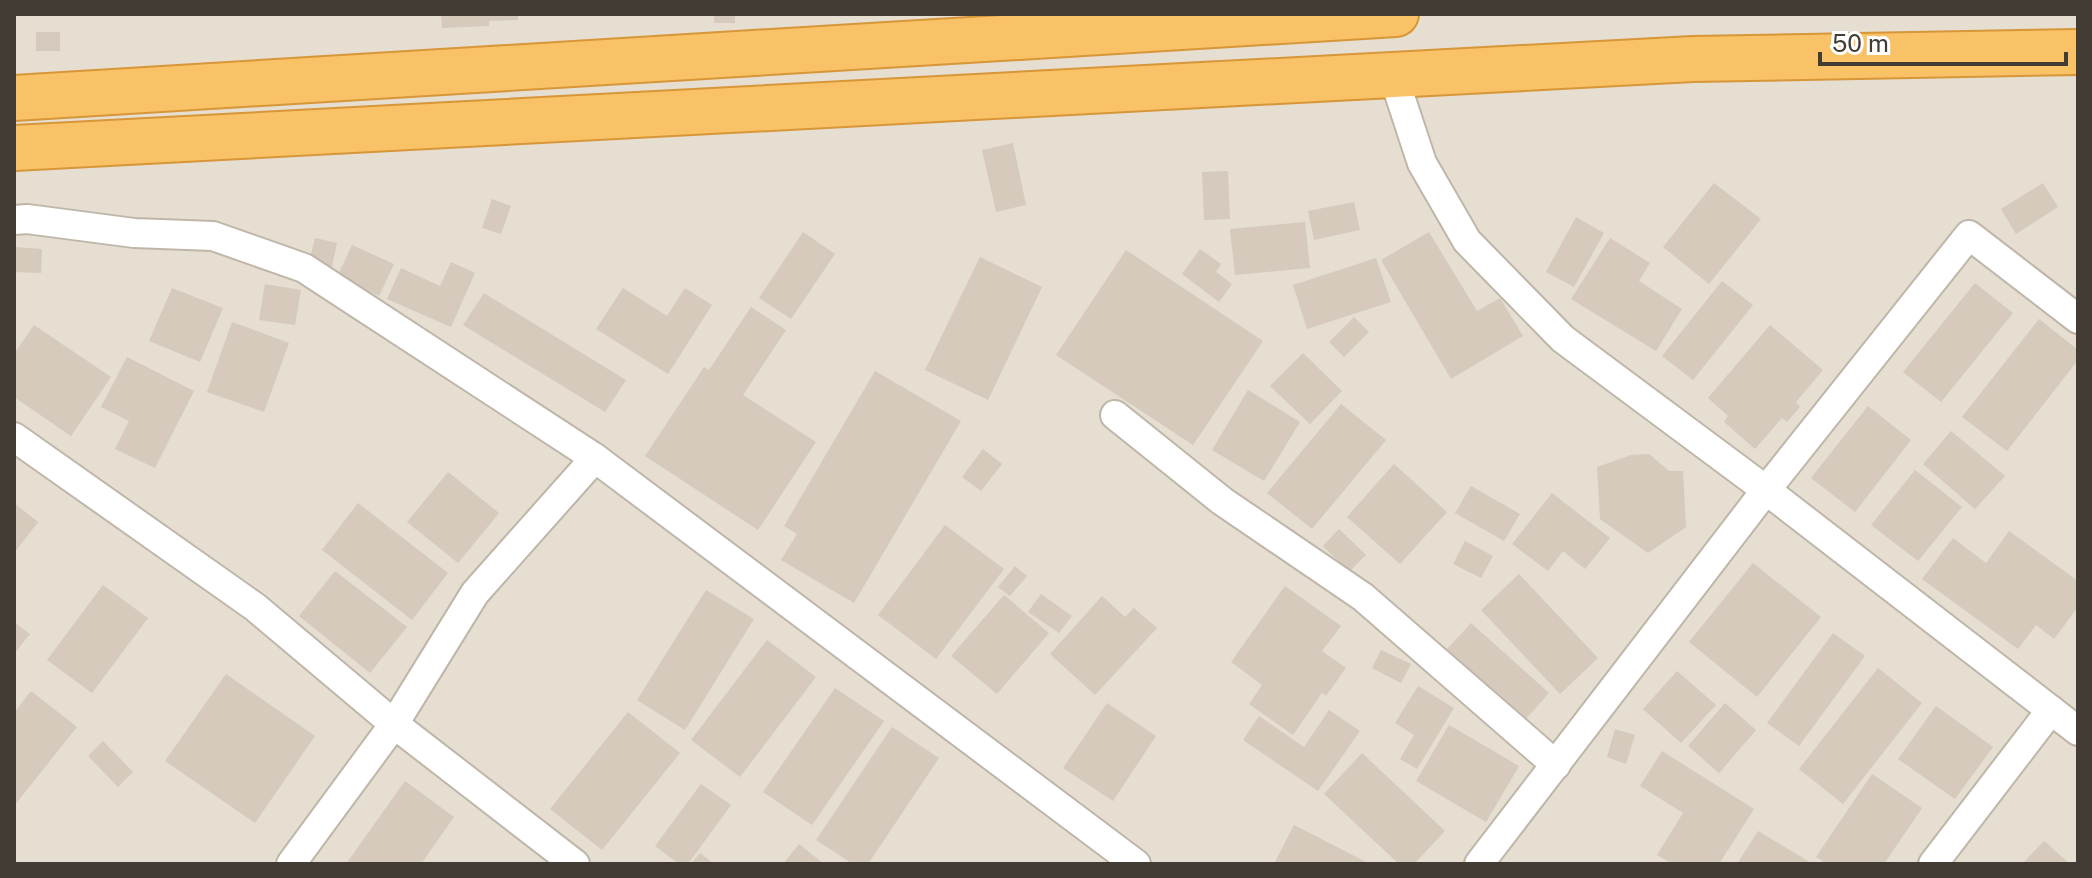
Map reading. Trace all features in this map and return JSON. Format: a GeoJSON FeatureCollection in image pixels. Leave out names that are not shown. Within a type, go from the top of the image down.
{"type":"FeatureCollection","features":[{"type":"Feature","properties":{"kind":"highway"},"geometry":{"type":"LineString","coordinates":[[14,98],[1396,14]]}},
{"type":"Feature","properties":{"kind":"highway"},"geometry":{"type":"LineString","coordinates":[[14,148],[1693,59],[2078,52]]}},
{"type":"Feature","properties":{"kind":"street"},"geometry":{"type":"LineString","coordinates":[[1393,75],[1422,163],[1467,241],[1563,339],[1766,490],[2078,731]]}},
{"type":"Feature","properties":{"kind":"street"},"geometry":{"type":"LineString","coordinates":[[14,220],[134,233],[213,236],[304,268],[595,458],[1136,864]]}},
{"type":"Feature","properties":{"kind":"street"},"geometry":{"type":"LineString","coordinates":[[1479,864],[1766,490],[1969,235],[2078,319]]}},
{"type":"Feature","properties":{"kind":"street"},"geometry":{"type":"LineString","coordinates":[[1115,415],[1222,501],[1363,597],[1556,765]]}},
{"type":"Feature","properties":{"kind":"street"},"geometry":{"type":"LineString","coordinates":[[14,437],[255,607],[394,724],[575,864]]}},
{"type":"Feature","properties":{"kind":"street"},"geometry":{"type":"LineString","coordinates":[[291,864],[394,724],[475,593],[595,458]]}},
{"type":"Feature","properties":{"kind":"street"},"geometry":{"type":"LineString","coordinates":[[1933,864],[2051,710]]}},
{"type":"Feature","properties":{"kind":"shaded area"},"geometry":{"type":"Polygon","coordinates":[[[14,14],[2078,14],[2078,864],[14,864],[14,14]]]}},
{"type":"Feature","properties":{"kind":"building"},"geometry":{"type":"Polygon","coordinates":[[[441,14],[518,14],[518,20],[489,21],[489,26],[442,28],[441,14]]]}},
{"type":"Feature","properties":{"kind":"building"},"geometry":{"type":"Polygon","coordinates":[[[714,14],[735,14],[735,23],[714,23],[714,14]]]}},
{"type":"Feature","properties":{"kind":"building"},"geometry":{"type":"Polygon","coordinates":[[[36,32],[60,32],[60,51],[36,51],[36,32]]]}},
{"type":"Feature","properties":{"kind":"building"},"geometry":{"type":"Polygon","coordinates":[[[1013,143],[1026,205],[996,212],[982,150],[1013,143]]]}},
{"type":"Feature","properties":{"kind":"building"},"geometry":{"type":"Polygon","coordinates":[[[1228,171],[1230,219],[1204,220],[1202,172],[1228,171]]]}},
{"type":"Feature","properties":{"kind":"building"},"geometry":{"type":"Polygon","coordinates":[[[1714,183],[1761,219],[1709,284],[1663,247],[1714,183]]]}},
{"type":"Feature","properties":{"kind":"building"},"geometry":{"type":"Polygon","coordinates":[[[2043,183],[2058,207],[2016,234],[2001,209],[2043,183]]]}},
{"type":"Feature","properties":{"kind":"building"},"geometry":{"type":"Polygon","coordinates":[[[492,199],[511,206],[501,234],[482,228],[492,199]]]}},
{"type":"Feature","properties":{"kind":"building"},"geometry":{"type":"Polygon","coordinates":[[[1354,202],[1360,230],[1314,240],[1308,211],[1354,202]]]}},
{"type":"Feature","properties":{"kind":"building"},"geometry":{"type":"Polygon","coordinates":[[[1576,217],[1604,233],[1574,287],[1546,272],[1576,217]]]}},
{"type":"Feature","properties":{"kind":"building"},"geometry":{"type":"Polygon","coordinates":[[[1305,222],[1310,268],[1235,275],[1230,229],[1305,222]]]}},
{"type":"Feature","properties":{"kind":"building"},"geometry":{"type":"Polygon","coordinates":[[[803,232],[835,254],[791,319],[759,298],[803,232]]]}},
{"type":"Feature","properties":{"kind":"building"},"geometry":{"type":"Polygon","coordinates":[[[1429,232],[1477,311],[1500,298],[1523,336],[1451,379],[1381,260],[1429,232]]]}},
{"type":"Feature","properties":{"kind":"building"},"geometry":{"type":"Polygon","coordinates":[[[315,238],[337,243],[332,267],[309,262],[315,238]]]}},
{"type":"Feature","properties":{"kind":"building"},"geometry":{"type":"Polygon","coordinates":[[[1610,238],[1650,263],[1639,281],[1682,309],[1656,351],[1571,299],[1610,238]]]}},
{"type":"Feature","properties":{"kind":"building"},"geometry":{"type":"Polygon","coordinates":[[[352,245],[394,264],[379,296],[337,277],[352,245]]]}},
{"type":"Feature","properties":{"kind":"building"},"geometry":{"type":"Polygon","coordinates":[[[14,247],[42,249],[41,273],[14,272],[14,247]]]}},
{"type":"Feature","properties":{"kind":"building"},"geometry":{"type":"Polygon","coordinates":[[[1200,249],[1221,264],[1216,272],[1232,284],[1219,302],[1182,274],[1200,249]]]}},
{"type":"Feature","properties":{"kind":"building"},"geometry":{"type":"Polygon","coordinates":[[[1126,250],[1263,341],[1193,445],[1056,355],[1126,250]]]}},
{"type":"Feature","properties":{"kind":"building"},"geometry":{"type":"Polygon","coordinates":[[[980,257],[1042,287],[988,400],[925,370],[980,257]]]}},
{"type":"Feature","properties":{"kind":"building"},"geometry":{"type":"Polygon","coordinates":[[[1376,258],[1391,302],[1307,329],[1293,285],[1376,258]]]}},
{"type":"Feature","properties":{"kind":"building"},"geometry":{"type":"Polygon","coordinates":[[[451,262],[475,273],[451,327],[387,299],[401,268],[440,286],[451,262]]]}},
{"type":"Feature","properties":{"kind":"building"},"geometry":{"type":"Polygon","coordinates":[[[1722,281],[1753,305],[1693,380],[1662,356],[1722,281]]]}},
{"type":"Feature","properties":{"kind":"building"},"geometry":{"type":"Polygon","coordinates":[[[1975,283],[2013,313],[1941,402],[1903,372],[1975,283]]]}},
{"type":"Feature","properties":{"kind":"building"},"geometry":{"type":"Polygon","coordinates":[[[265,284],[301,290],[295,325],[259,320],[265,284]]]}},
{"type":"Feature","properties":{"kind":"building"},"geometry":{"type":"Polygon","coordinates":[[[172,288],[223,308],[200,362],[149,341],[172,288]]]}},
{"type":"Feature","properties":{"kind":"building"},"geometry":{"type":"Polygon","coordinates":[[[623,288],[667,316],[685,288],[712,305],[668,374],[596,329],[623,288]]]}},
{"type":"Feature","properties":{"kind":"building"},"geometry":{"type":"Polygon","coordinates":[[[484,293],[626,380],[605,412],[463,325],[484,293]]]}},
{"type":"Feature","properties":{"kind":"building"},"geometry":{"type":"Polygon","coordinates":[[[751,307],[786,330],[743,395],[816,442],[758,530],[645,456],[704,367],[709,370],[751,307]]]}},
{"type":"Feature","properties":{"kind":"building"},"geometry":{"type":"Polygon","coordinates":[[[1354,317],[1369,332],[1344,357],[1329,342],[1354,317]]]}},
{"type":"Feature","properties":{"kind":"building"},"geometry":{"type":"Polygon","coordinates":[[[2039,319],[2078,350],[2078,360],[2007,451],[1962,417],[2039,319]]]}},
{"type":"Feature","properties":{"kind":"building"},"geometry":{"type":"Polygon","coordinates":[[[232,322],[289,343],[264,412],[207,392],[232,322]]]}},
{"type":"Feature","properties":{"kind":"building"},"geometry":{"type":"Polygon","coordinates":[[[34,325],[111,377],[71,436],[14,397],[14,354],[34,325]]]}},
{"type":"Feature","properties":{"kind":"building"},"geometry":{"type":"Polygon","coordinates":[[[1770,325],[1823,370],[1796,402],[1800,407],[1787,422],[1782,418],[1755,449],[1724,422],[1728,416],[1708,398],[1770,325]]]}},
{"type":"Feature","properties":{"kind":"building"},"geometry":{"type":"Polygon","coordinates":[[[1303,353],[1342,391],[1310,424],[1270,386],[1303,353]]]}},
{"type":"Feature","properties":{"kind":"building"},"geometry":{"type":"Polygon","coordinates":[[[127,357],[194,391],[155,468],[115,449],[129,421],[101,407],[127,357]]]}},
{"type":"Feature","properties":{"kind":"building"},"geometry":{"type":"Polygon","coordinates":[[[875,371],[961,421],[854,603],[781,560],[797,534],[784,526],[875,371]]]}},
{"type":"Feature","properties":{"kind":"building"},"geometry":{"type":"Polygon","coordinates":[[[1248,390],[1300,422],[1264,481],[1212,450],[1248,390]]]}},
{"type":"Feature","properties":{"kind":"building"},"geometry":{"type":"Polygon","coordinates":[[[1341,404],[1386,440],[1312,529],[1267,493],[1341,404]]]}},
{"type":"Feature","properties":{"kind":"building"},"geometry":{"type":"Polygon","coordinates":[[[1868,406],[1911,440],[1855,512],[1811,478],[1868,406]]]}},
{"type":"Feature","properties":{"kind":"building"},"geometry":{"type":"Polygon","coordinates":[[[1951,431],[2005,476],[1975,509],[1923,464],[1951,431]]]}},
{"type":"Feature","properties":{"kind":"building"},"geometry":{"type":"Polygon","coordinates":[[[983,449],[1002,464],[981,491],[962,477],[983,449]]]}},
{"type":"Feature","properties":{"kind":"building"},"geometry":{"type":"Polygon","coordinates":[[[1649,454],[1669,471],[1683,471],[1686,527],[1648,553],[1600,519],[1597,467],[1631,455],[1649,454]]]}},
{"type":"Feature","properties":{"kind":"building"},"geometry":{"type":"Polygon","coordinates":[[[1394,464],[1447,512],[1400,564],[1347,517],[1394,464]]]}},
{"type":"Feature","properties":{"kind":"building"},"geometry":{"type":"Polygon","coordinates":[[[1915,470],[1962,507],[1918,561],[1871,525],[1915,470]]]}},
{"type":"Feature","properties":{"kind":"building"},"geometry":{"type":"Polygon","coordinates":[[[448,472],[499,513],[458,563],[407,522],[448,472]]]}},
{"type":"Feature","properties":{"kind":"building"},"geometry":{"type":"Polygon","coordinates":[[[1471,486],[1520,514],[1504,541],[1455,513],[1471,486]]]}},
{"type":"Feature","properties":{"kind":"building"},"geometry":{"type":"Polygon","coordinates":[[[1552,493],[1610,538],[1585,569],[1563,551],[1548,571],[1512,544],[1552,493]]]}},
{"type":"Feature","properties":{"kind":"building"},"geometry":{"type":"Polygon","coordinates":[[[14,503],[38,522],[14,553],[14,503]]]}},
{"type":"Feature","properties":{"kind":"building"},"geometry":{"type":"Polygon","coordinates":[[[358,503],[448,573],[412,620],[322,550],[358,503]]]}},
{"type":"Feature","properties":{"kind":"building"},"geometry":{"type":"Polygon","coordinates":[[[945,525],[1004,569],[936,659],[878,615],[945,525]]]}},
{"type":"Feature","properties":{"kind":"building"},"geometry":{"type":"Polygon","coordinates":[[[1339,529],[1366,555],[1349,572],[1323,546],[1339,529]]]}},
{"type":"Feature","properties":{"kind":"building"},"geometry":{"type":"Polygon","coordinates":[[[2009,531],[2078,581],[2078,607],[2054,639],[2036,625],[2018,649],[1922,579],[1953,538],[1986,563],[2009,531]]]}},
{"type":"Feature","properties":{"kind":"building"},"geometry":{"type":"Polygon","coordinates":[[[1465,541],[1493,556],[1481,578],[1453,564],[1465,541]]]}},
{"type":"Feature","properties":{"kind":"building"},"geometry":{"type":"Polygon","coordinates":[[[1753,563],[1821,617],[1757,697],[1689,642],[1753,563]]]}},
{"type":"Feature","properties":{"kind":"building"},"geometry":{"type":"Polygon","coordinates":[[[1015,566],[1027,576],[1010,596],[998,587],[1015,566]]]}},
{"type":"Feature","properties":{"kind":"building"},"geometry":{"type":"Polygon","coordinates":[[[335,571],[407,627],[370,673],[299,616],[335,571]]]}},
{"type":"Feature","properties":{"kind":"building"},"geometry":{"type":"Polygon","coordinates":[[[1519,574],[1598,658],[1560,694],[1481,610],[1519,574]]]}},
{"type":"Feature","properties":{"kind":"building"},"geometry":{"type":"Polygon","coordinates":[[[103,585],[148,618],[92,693],[47,660],[103,585]]]}},
{"type":"Feature","properties":{"kind":"building"},"geometry":{"type":"Polygon","coordinates":[[[1285,586],[1341,626],[1322,651],[1346,668],[1326,696],[1322,693],[1293,735],[1249,704],[1262,685],[1231,662],[1285,586]]]}},
{"type":"Feature","properties":{"kind":"building"},"geometry":{"type":"Polygon","coordinates":[[[706,590],[754,619],[685,730],[637,700],[706,590]]]}},
{"type":"Feature","properties":{"kind":"building"},"geometry":{"type":"Polygon","coordinates":[[[1041,594],[1072,616],[1059,633],[1028,612],[1041,594]]]}},
{"type":"Feature","properties":{"kind":"building"},"geometry":{"type":"Polygon","coordinates":[[[1004,595],[1049,633],[997,694],[951,656],[1004,595]]]}},
{"type":"Feature","properties":{"kind":"building"},"geometry":{"type":"Polygon","coordinates":[[[1102,596],[1125,617],[1134,608],[1157,628],[1095,695],[1050,654],[1102,596]]]}},
{"type":"Feature","properties":{"kind":"building"},"geometry":{"type":"Polygon","coordinates":[[[14,622],[30,634],[14,654],[14,622]]]}},
{"type":"Feature","properties":{"kind":"building"},"geometry":{"type":"Polygon","coordinates":[[[1471,623],[1549,693],[1525,720],[1447,649],[1471,623]]]}},
{"type":"Feature","properties":{"kind":"building"},"geometry":{"type":"Polygon","coordinates":[[[1833,633],[1865,656],[1799,746],[1767,723],[1833,633]]]}},
{"type":"Feature","properties":{"kind":"building"},"geometry":{"type":"Polygon","coordinates":[[[767,640],[816,677],[740,777],[691,740],[767,640]]]}},
{"type":"Feature","properties":{"kind":"building"},"geometry":{"type":"Polygon","coordinates":[[[1381,650],[1411,664],[1401,683],[1372,668],[1381,650]]]}},
{"type":"Feature","properties":{"kind":"building"},"geometry":{"type":"Polygon","coordinates":[[[1878,668],[1922,703],[1843,804],[1799,769],[1878,668]]]}},
{"type":"Feature","properties":{"kind":"building"},"geometry":{"type":"Polygon","coordinates":[[[1677,671],[1716,705],[1681,743],[1643,709],[1677,671]]]}},
{"type":"Feature","properties":{"kind":"building"},"geometry":{"type":"Polygon","coordinates":[[[226,674],[315,736],[255,823],[165,761],[226,674]]]}},
{"type":"Feature","properties":{"kind":"building"},"geometry":{"type":"Polygon","coordinates":[[[1418,686],[1454,708],[1417,769],[1400,759],[1414,735],[1395,723],[1418,686]]]}},
{"type":"Feature","properties":{"kind":"building"},"geometry":{"type":"Polygon","coordinates":[[[835,688],[884,721],[812,825],[763,792],[835,688]]]}},
{"type":"Feature","properties":{"kind":"building"},"geometry":{"type":"Polygon","coordinates":[[[31,691],[77,727],[14,806],[14,713],[31,691]]]}},
{"type":"Feature","properties":{"kind":"building"},"geometry":{"type":"Polygon","coordinates":[[[1107,703],[1156,736],[1113,801],[1063,768],[1107,703]]]}},
{"type":"Feature","properties":{"kind":"building"},"geometry":{"type":"Polygon","coordinates":[[[1725,703],[1756,730],[1719,773],[1688,746],[1725,703]]]}},
{"type":"Feature","properties":{"kind":"building"},"geometry":{"type":"Polygon","coordinates":[[[1936,706],[1993,747],[1955,799],[1898,759],[1936,706]]]}},
{"type":"Feature","properties":{"kind":"building"},"geometry":{"type":"Polygon","coordinates":[[[1329,710],[1360,731],[1318,791],[1243,740],[1259,716],[1304,747],[1329,710]]]}},
{"type":"Feature","properties":{"kind":"building"},"geometry":{"type":"Polygon","coordinates":[[[628,712],[680,753],[602,850],[550,809],[628,712]]]}},
{"type":"Feature","properties":{"kind":"building"},"geometry":{"type":"Polygon","coordinates":[[[1449,725],[1519,766],[1486,822],[1416,781],[1449,725]]]}},
{"type":"Feature","properties":{"kind":"building"},"geometry":{"type":"Polygon","coordinates":[[[892,727],[939,758],[868,864],[853,864],[816,840],[892,727]]]}},
{"type":"Feature","properties":{"kind":"building"},"geometry":{"type":"Polygon","coordinates":[[[1615,729],[1635,735],[1626,764],[1607,757],[1615,729]]]}},
{"type":"Feature","properties":{"kind":"building"},"geometry":{"type":"Polygon","coordinates":[[[103,741],[133,772],[118,787],[88,756],[103,741]]]}},
{"type":"Feature","properties":{"kind":"building"},"geometry":{"type":"Polygon","coordinates":[[[1662,751],[1754,809],[1719,864],[1672,864],[1657,855],[1683,813],[1640,786],[1662,751]]]}},
{"type":"Feature","properties":{"kind":"building"},"geometry":{"type":"Polygon","coordinates":[[[1362,753],[1445,831],[1414,864],[1399,864],[1324,794],[1362,753]]]}},
{"type":"Feature","properties":{"kind":"building"},"geometry":{"type":"Polygon","coordinates":[[[1872,774],[1922,808],[1884,864],[1827,864],[1816,857],[1872,774]]]}},
{"type":"Feature","properties":{"kind":"building"},"geometry":{"type":"Polygon","coordinates":[[[405,781],[454,817],[421,864],[346,864],[405,781]]]}},
{"type":"Feature","properties":{"kind":"building"},"geometry":{"type":"Polygon","coordinates":[[[701,784],[731,805],[688,864],[679,864],[655,846],[701,784]]]}},
{"type":"Feature","properties":{"kind":"building"},"geometry":{"type":"Polygon","coordinates":[[[1294,825],[1370,864],[1274,864],[1294,825]]]}},
{"type":"Feature","properties":{"kind":"building"},"geometry":{"type":"Polygon","coordinates":[[[1758,831],[1813,864],[1737,864],[1758,831]]]}},
{"type":"Feature","properties":{"kind":"building"},"geometry":{"type":"Polygon","coordinates":[[[2044,841],[2070,864],[2022,864],[2044,841]]]}},
{"type":"Feature","properties":{"kind":"building"},"geometry":{"type":"Polygon","coordinates":[[[799,844],[824,864],[783,864],[799,844]]]}},
{"type":"Feature","properties":{"kind":"building"},"geometry":{"type":"Polygon","coordinates":[[[700,853],[714,864],[691,864],[700,853]]]}}]}
